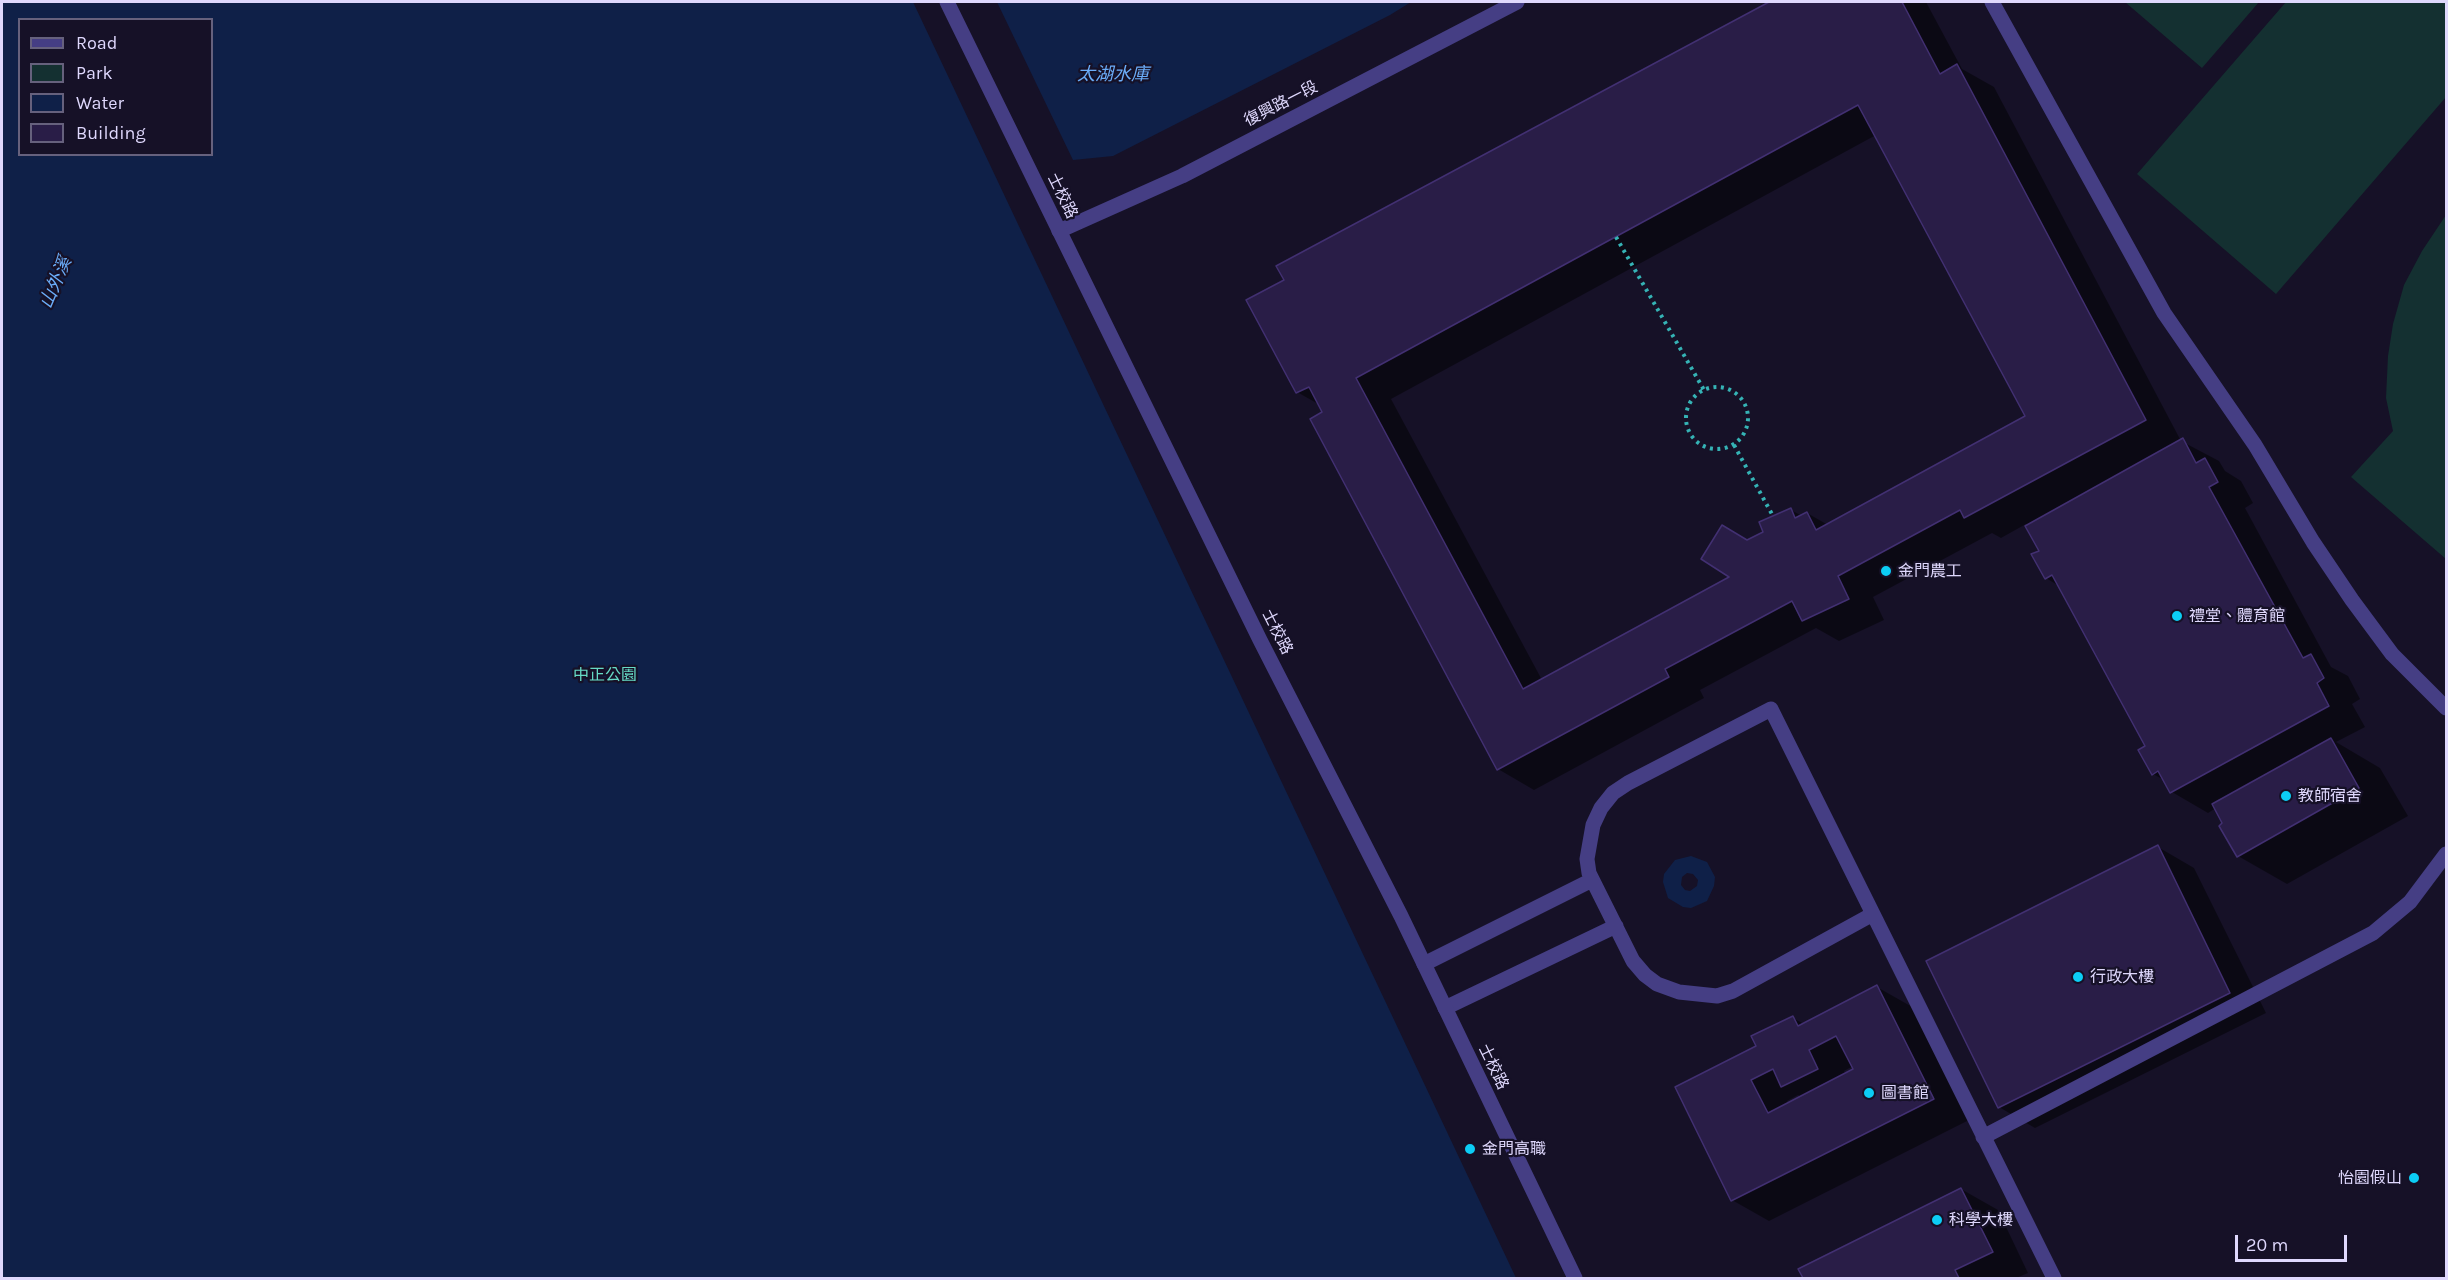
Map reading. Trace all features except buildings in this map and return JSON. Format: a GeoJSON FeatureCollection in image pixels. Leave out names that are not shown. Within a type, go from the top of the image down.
{"type":"FeatureCollection","features":[{"type":"Feature","properties":{"kind":"street","name":"士校路"},"geometry":{"type":"LineString","coordinates":[[947,2],[1255,629],[1424,964],[1575,1278]]}},
{"type":"Feature","properties":{"kind":"street","name":"復興路一段"},"geometry":{"type":"LineString","coordinates":[[1059,231],[1182,176],[1517,2]]}},
{"type":"Feature","properties":{"kind":"street"},"geometry":{"type":"LineString","coordinates":[[1992,2],[2164,313],[2254,445],[2313,542],[2352,600],[2392,654],[2446,708]]}},
{"type":"Feature","properties":{"kind":"street"},"geometry":{"type":"LineString","coordinates":[[1873,914],[1733,991],[1717,996],[1679,992],[1657,984],[1645,975],[1634,961],[1592,880],[1587,859],[1588,842],[1601,808],[1613,793],[1771,709],[1873,914],[1983,1137],[2054,1278]]}},
{"type":"Feature","properties":{"kind":"street"},"geometry":{"type":"LineString","coordinates":[[1983,1137],[2373,933],[2410,902],[2446,854]]}},
{"type":"Feature","properties":{"kind":"street"},"geometry":{"type":"LineString","coordinates":[[1424,964],[1592,880]]}},
{"type":"Feature","properties":{"kind":"street"},"geometry":{"type":"LineString","coordinates":[[1445,1008],[1616,926]]}},
{"type":"Feature","properties":{"kind":"path"},"geometry":{"type":"LineString","coordinates":[[1616,237],[1704,390]]}},
{"type":"Feature","properties":{"kind":"path"},"geometry":{"type":"LineString","coordinates":[[1724,387],[1734,391],[1747,407],[1749,418],[1747,428],[1734,445],[1714,450],[1696,442],[1689,434],[1686,414],[1689,404],[1704,390],[1724,387]]}},
{"type":"Feature","properties":{"kind":"path"},"geometry":{"type":"LineString","coordinates":[[1734,445],[1773,516]]}},
{"type":"Feature","properties":{"kind":"green space"},"geometry":{"type":"Polygon","coordinates":[[[2125,2],[2259,2],[2202,68],[2125,2]]]}},
{"type":"Feature","properties":{"kind":"green space"},"geometry":{"type":"Polygon","coordinates":[[[2286,2],[2446,2],[2446,97],[2276,294],[2137,174],[2286,2]]]}},
{"type":"Feature","properties":{"kind":"green space"},"geometry":{"type":"Polygon","coordinates":[[[2446,215],[2446,559],[2351,477],[2393,431],[2386,398],[2388,356],[2393,324],[2404,285],[2422,251],[2446,215]]]}},
{"type":"Feature","properties":{"kind":"water","name":"中正公園"},"geometry":{"type":"Polygon","coordinates":[[[2,2],[913,2],[1516,1278],[2,1278],[2,2]]]}},
{"type":"Feature","properties":{"kind":"water","name":"太湖水庫"},"geometry":{"type":"Polygon","coordinates":[[[997,2],[1411,2],[1390,15],[1113,156],[1073,160],[997,2]]]}},
{"type":"Feature","properties":{"kind":"water"},"geometry":{"type":"Polygon","coordinates":[[[1691,856],[1707,862],[1715,877],[1714,886],[1707,901],[1691,908],[1683,907],[1668,898],[1663,882],[1664,874],[1675,860],[1691,856]],[[1687,873],[1682,877],[1681,885],[1685,890],[1690,891],[1697,886],[1698,880],[1693,874],[1687,873]]]}},
{"type":"Feature","properties":{"kind":"place","name":"金門農工"},"geometry":{"type":"Point","coordinates":[1886,571]}},
{"type":"Feature","properties":{"kind":"place","name":"禮堂、體育館"},"geometry":{"type":"Point","coordinates":[2177,616]}},
{"type":"Feature","properties":{"kind":"place","name":"教師宿舍"},"geometry":{"type":"Point","coordinates":[2286,796]}},
{"type":"Feature","properties":{"kind":"place","name":"行政大樓"},"geometry":{"type":"Point","coordinates":[2078,977]}},
{"type":"Feature","properties":{"kind":"place","name":"圖書館"},"geometry":{"type":"Point","coordinates":[1869,1093]}},
{"type":"Feature","properties":{"kind":"place","name":"金門高職"},"geometry":{"type":"Point","coordinates":[1470,1149]}},
{"type":"Feature","properties":{"kind":"place","name":"怡園假山"},"geometry":{"type":"Point","coordinates":[2414,1178]}},
{"type":"Feature","properties":{"kind":"place","name":"科學大樓"},"geometry":{"type":"Point","coordinates":[1937,1220]}},
{"type":"Feature","properties":{"kind":"water label","name":"山外溪"},"geometry":{"type":"Point","coordinates":[56,283]}}]}
